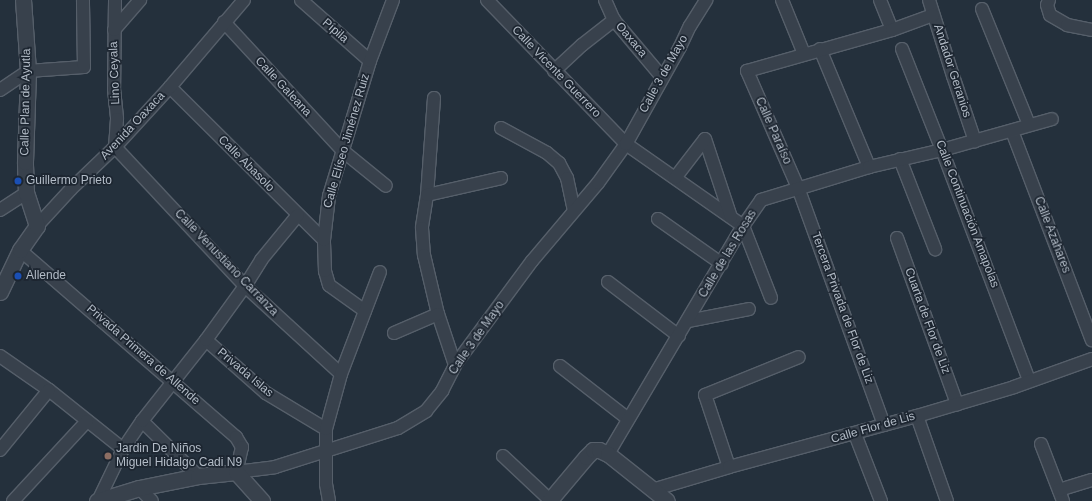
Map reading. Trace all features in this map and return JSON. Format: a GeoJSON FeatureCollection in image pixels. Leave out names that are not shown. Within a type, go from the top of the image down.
{"type":"FeatureCollection","features":[{"type":"Feature","properties":{"kind":"street","name":"Calle Plan de Ayutla"},"geometry":{"type":"LineString","coordinates":[[23,0],[28,71],[25,162],[26,193],[37,226]]}},
{"type":"Feature","properties":{"kind":"street"},"geometry":{"type":"LineString","coordinates":[[0,90],[28,71],[84,66],[83,0]]}},
{"type":"Feature","properties":{"kind":"street","name":"Lino Ceyala"},"geometry":{"type":"LineString","coordinates":[[115,0],[114,89],[117,119],[115,147]]}},
{"type":"Feature","properties":{"kind":"street"},"geometry":{"type":"LineString","coordinates":[[114,30],[140,0]]}},
{"type":"Feature","properties":{"kind":"street","name":"Avenida Oaxaca"},"geometry":{"type":"LineString","coordinates":[[0,292],[20,250],[37,226],[71,189],[115,147],[170,87],[244,0]]}},
{"type":"Feature","properties":{"kind":"street","name":"Pípila"},"geometry":{"type":"LineString","coordinates":[[301,0],[370,61]]}},
{"type":"Feature","properties":{"kind":"street","name":"Calle Elíseo Jiménez Ruiz"},"geometry":{"type":"LineString","coordinates":[[365,311],[329,285],[326,271],[324,240],[330,196],[370,61],[393,0]]}},
{"type":"Feature","properties":{"kind":"street","name":"Calle Vicente Guerrero"},"geometry":{"type":"LineString","coordinates":[[487,0],[626,144],[743,226]]}},
{"type":"Feature","properties":{"kind":"street","name":"Oaxaca"},"geometry":{"type":"LineString","coordinates":[[605,0],[614,20],[662,77]]}},
{"type":"Feature","properties":{"kind":"street","name":"Calle 3 de Mayo"},"geometry":{"type":"LineString","coordinates":[[98,501],[139,488],[198,476],[274,467],[398,428],[426,411],[442,391],[456,365],[532,261],[598,183],[626,144],[706,0]]}},
{"type":"Feature","properties":{"kind":"street"},"geometry":{"type":"LineString","coordinates":[[782,0],[804,54],[892,30],[933,14]]}},
{"type":"Feature","properties":{"kind":"street"},"geometry":{"type":"LineString","coordinates":[[880,0],[892,30]]}},
{"type":"Feature","properties":{"kind":"street","name":"Andador Geranios"},"geometry":{"type":"LineString","coordinates":[[930,0],[933,14],[975,141]]}},
{"type":"Feature","properties":{"kind":"street"},"geometry":{"type":"LineString","coordinates":[[1049,0],[1047,5],[1050,15],[1067,25],[1092,30]]}},
{"type":"Feature","properties":{"kind":"street"},"geometry":{"type":"LineString","coordinates":[[982,10],[1029,126]]}},
{"type":"Feature","properties":{"kind":"street"},"geometry":{"type":"LineString","coordinates":[[554,71],[582,45],[614,20]]}},
{"type":"Feature","properties":{"kind":"street","name":"Calle Galeana"},"geometry":{"type":"LineString","coordinates":[[224,22],[343,151],[386,186]]}},
{"type":"Feature","properties":{"kind":"street"},"geometry":{"type":"LineString","coordinates":[[820,49],[869,167]]}},
{"type":"Feature","properties":{"kind":"street","name":"Calle Continuación Amapolas"},"geometry":{"type":"LineString","coordinates":[[902,49],[1029,380]]}},
{"type":"Feature","properties":{"kind":"street","name":"Calle Paraíso"},"geometry":{"type":"LineString","coordinates":[[799,190],[747,71],[804,54]]}},
{"type":"Feature","properties":{"kind":"street","name":"Calle Abasolo"},"geometry":{"type":"LineString","coordinates":[[170,87],[324,240]]}},
{"type":"Feature","properties":{"kind":"street"},"geometry":{"type":"LineString","coordinates":[[434,98],[427,195],[422,235],[424,255],[438,314],[456,365]]}},
{"type":"Feature","properties":{"kind":"street","name":"Calle de las Rosas"},"geometry":{"type":"LineString","coordinates":[[608,454],[722,264],[743,226],[761,200],[799,190],[869,167],[942,150],[1052,119]]}},
{"type":"Feature","properties":{"kind":"street"},"geometry":{"type":"LineString","coordinates":[[501,128],[547,153],[559,163],[567,178],[574,210]]}},
{"type":"Feature","properties":{"kind":"street","name":"Calle Azahares"},"geometry":{"type":"LineString","coordinates":[[1012,131],[1092,340]]}},
{"type":"Feature","properties":{"kind":"street"},"geometry":{"type":"LineString","coordinates":[[675,178],[705,139],[731,217]]}},
{"type":"Feature","properties":{"kind":"street","name":"Calle Venustiano Carranza"},"geometry":{"type":"LineString","coordinates":[[115,147],[245,286],[341,374]]}},
{"type":"Feature","properties":{"kind":"street"},"geometry":{"type":"LineString","coordinates":[[900,160],[935,249]]}},
{"type":"Feature","properties":{"kind":"street"},"geometry":{"type":"LineString","coordinates":[[427,195],[501,178]]}},
{"type":"Feature","properties":{"kind":"street","name":"Tercera Privada de Flor de Liz"},"geometry":{"type":"LineString","coordinates":[[799,190],[884,425]]}},
{"type":"Feature","properties":{"kind":"street"},"geometry":{"type":"LineString","coordinates":[[0,210],[26,193]]}},
{"type":"Feature","properties":{"kind":"street"},"geometry":{"type":"LineString","coordinates":[[98,501],[123,449],[142,421],[206,340],[245,286],[261,260],[298,215]]}},
{"type":"Feature","properties":{"kind":"street"},"geometry":{"type":"LineString","coordinates":[[658,219],[722,264]]}},
{"type":"Feature","properties":{"kind":"street"},"geometry":{"type":"LineString","coordinates":[[743,226],[771,298]]}},
{"type":"Feature","properties":{"kind":"street","name":"Cuarta de Flor de Liz"},"geometry":{"type":"LineString","coordinates":[[897,238],[956,404]]}},
{"type":"Feature","properties":{"kind":"street","name":"Privada Primera de Allende"},"geometry":{"type":"LineString","coordinates":[[20,250],[241,442],[241,455],[236,472]]}},
{"type":"Feature","properties":{"kind":"street"},"geometry":{"type":"LineString","coordinates":[[329,501],[325,452],[326,429],[341,374],[380,272]]}},
{"type":"Feature","properties":{"kind":"street"},"geometry":{"type":"LineString","coordinates":[[608,282],[679,336]]}},
{"type":"Feature","properties":{"kind":"street"},"geometry":{"type":"LineString","coordinates":[[688,321],[749,309]]}},
{"type":"Feature","properties":{"kind":"street"},"geometry":{"type":"LineString","coordinates":[[394,333],[438,314]]}},
{"type":"Feature","properties":{"kind":"street","name":"Privada Islas"},"geometry":{"type":"LineString","coordinates":[[206,340],[266,393],[326,429]]}},
{"type":"Feature","properties":{"kind":"street"},"geometry":{"type":"LineString","coordinates":[[0,356],[49,390],[123,449]]}},
{"type":"Feature","properties":{"kind":"street"},"geometry":{"type":"LineString","coordinates":[[728,467],[705,395],[799,357]]}},
{"type":"Feature","properties":{"kind":"street","name":"Calle Flor de Lis"},"geometry":{"type":"LineString","coordinates":[[652,490],[728,467],[855,434],[917,416],[1014,386],[1092,359]]}},
{"type":"Feature","properties":{"kind":"street"},"geometry":{"type":"LineString","coordinates":[[560,366],[628,419]]}},
{"type":"Feature","properties":{"kind":"street"},"geometry":{"type":"LineString","coordinates":[[0,450],[49,390]]}},
{"type":"Feature","properties":{"kind":"street"},"geometry":{"type":"LineString","coordinates":[[917,416],[947,501]]}},
{"type":"Feature","properties":{"kind":"street"},"geometry":{"type":"LineString","coordinates":[[13,501],[88,421]]}},
{"type":"Feature","properties":{"kind":"street"},"geometry":{"type":"LineString","coordinates":[[142,421],[198,476]]}},
{"type":"Feature","properties":{"kind":"street"},"geometry":{"type":"LineString","coordinates":[[855,434],[881,501]]}},
{"type":"Feature","properties":{"kind":"street"},"geometry":{"type":"LineString","coordinates":[[1040,444],[1061,496],[1092,480]]}},
{"type":"Feature","properties":{"kind":"street"},"geometry":{"type":"LineString","coordinates":[[503,456],[550,501],[573,471],[593,450],[599,450],[608,454],[667,501]]}},
{"type":"Feature","properties":{"kind":"street"},"geometry":{"type":"LineString","coordinates":[[236,472],[262,501]]}},
{"type":"Feature","properties":{"kind":"street"},"geometry":{"type":"LineString","coordinates":[[139,488],[152,501]]}},
{"type":"Feature","properties":{"kind":"place","name":"Guillermo Prieto"},"geometry":{"type":"Point","coordinates":[18,181]}},
{"type":"Feature","properties":{"kind":"place","name":"Allende"},"geometry":{"type":"Point","coordinates":[18,276]}},
{"type":"Feature","properties":{"kind":"place","name":"Jardin De Niños Miguel Hidalgo Cadi N9"},"geometry":{"type":"Point","coordinates":[108,456]}}]}
